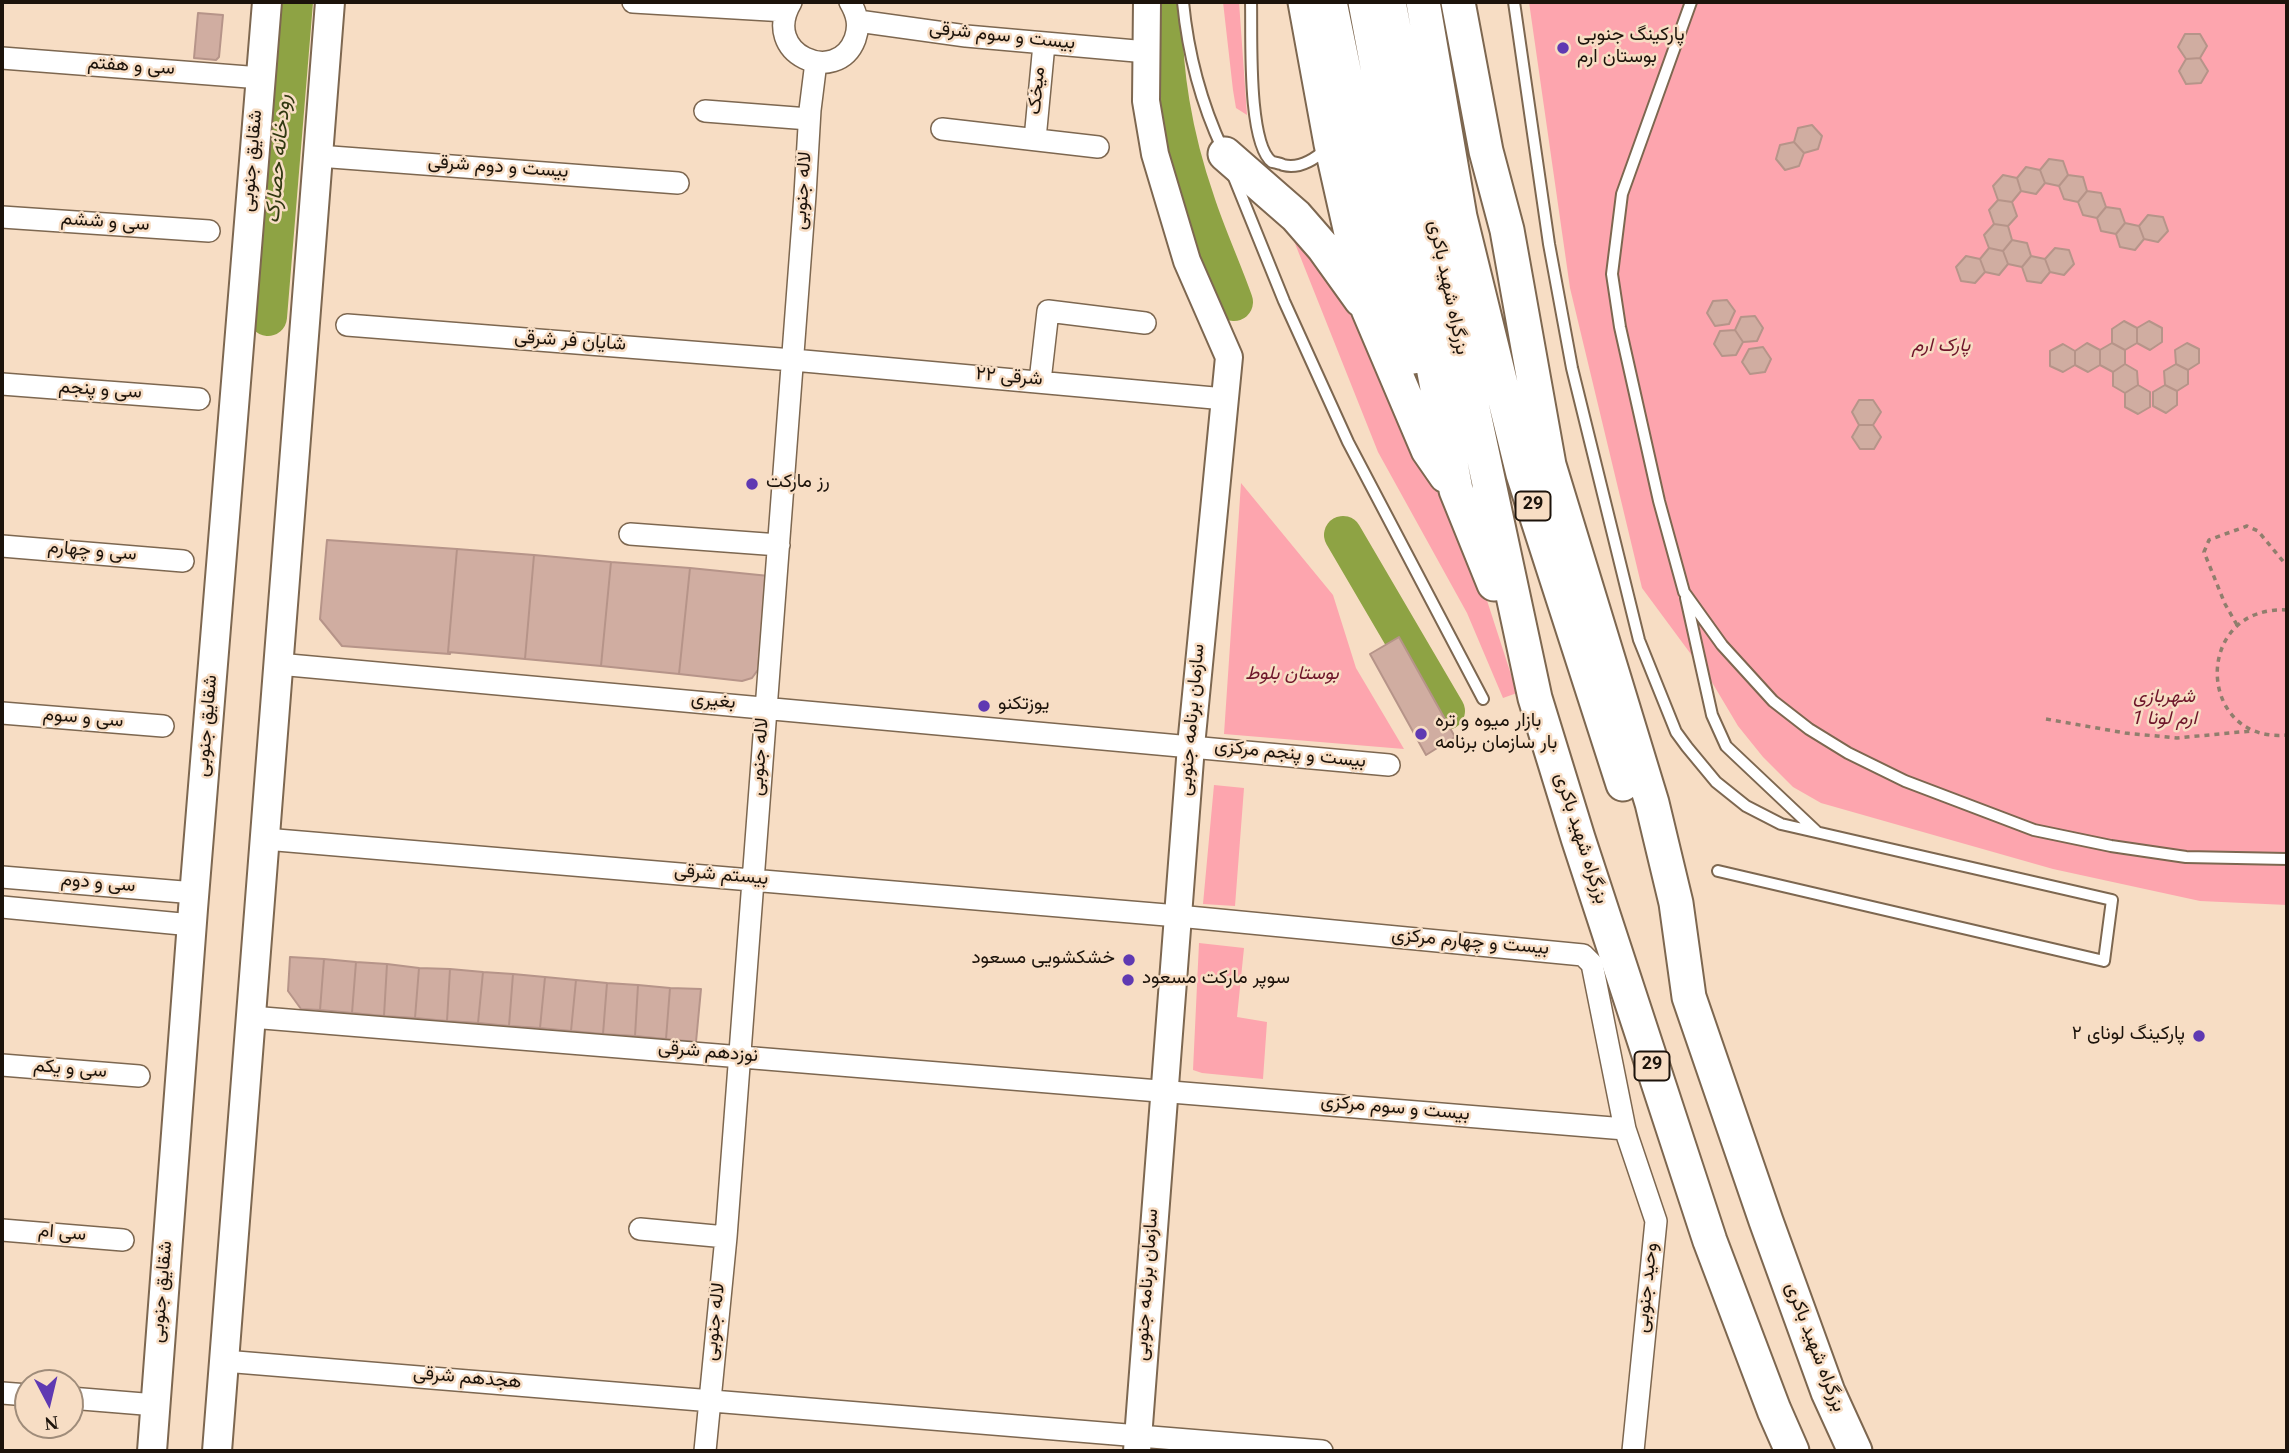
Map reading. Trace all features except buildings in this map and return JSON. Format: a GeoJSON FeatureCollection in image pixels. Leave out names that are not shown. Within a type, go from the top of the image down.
{"type":"FeatureCollection","features":[{"type":"Feature","properties":{"kind":"highway"},"geometry":{"type":"LineString","coordinates":[[1304,2],[1331,144],[1368,309],[1428,450],[1456,489]]}},
{"type":"Feature","properties":{"kind":"highway"},"geometry":{"type":"LineString","coordinates":[[1330,2],[1356,128],[1406,342],[1422,379],[1456,489]]}},
{"type":"Feature","properties":{"kind":"highway","name":"29"},"geometry":{"type":"LineString","coordinates":[[1366,2],[1456,489],[1529,674]]}},
{"type":"Feature","properties":{"kind":"highway","name":"بزرگراه شهید باکری"},"geometry":{"type":"LineString","coordinates":[[1389,2],[1416,142],[1529,674],[1578,838],[1710,1241],[1792,1451]]}},
{"type":"Feature","properties":{"kind":"highway","name":"29"},"geometry":{"type":"LineString","coordinates":[[1423,2],[1460,217],[1522,474],[1689,997]]}},
{"type":"Feature","properties":{"kind":"highway","name":"29"},"geometry":{"type":"LineString","coordinates":[[1458,2],[1486,151],[1507,230]]}},
{"type":"Feature","properties":{"kind":"highway"},"geometry":{"type":"LineString","coordinates":[[1478,2],[1505,171],[1507,230]]}},
{"type":"Feature","properties":{"kind":"highway"},"geometry":{"type":"LineString","coordinates":[[1225,154],[1296,216],[1323,247],[1368,309]]}},
{"type":"Feature","properties":{"kind":"highway","name":"بزرگراه شهید باکری"},"geometry":{"type":"LineString","coordinates":[[1507,230],[1549,465],[1652,803],[1676,903],[1689,997],[1828,1392],[1855,1451]]}},
{"type":"Feature","properties":{"kind":"main road","name":"شقایق جنوبی"},"geometry":{"type":"LineString","coordinates":[[152,1451],[180,924],[267,2]]}},
{"type":"Feature","properties":{"kind":"main road"},"geometry":{"type":"LineString","coordinates":[[217,1451],[330,2]]}},
{"type":"Feature","properties":{"kind":"street"},"geometry":{"type":"LineString","coordinates":[[633,2],[788,7],[783,23],[788,44],[796,53],[816,62],[838,58],[854,43],[854,12]]}},
{"type":"Feature","properties":{"kind":"street","name":"سازمان برنامه جنوبی"},"geometry":{"type":"LineString","coordinates":[[1137,1443],[1191,746],[1230,357],[1187,261],[1155,154],[1146,101],[1147,2]]}},
{"type":"Feature","properties":{"kind":"street","name":"بیست و سوم شرقی"},"geometry":{"type":"LineString","coordinates":[[854,12],[966,36],[1147,52]]}},
{"type":"Feature","properties":{"kind":"street","name":"میخک"},"geometry":{"type":"LineString","coordinates":[[1035,139],[1044,44]]}},
{"type":"Feature","properties":{"kind":"street","name":"سی و هفتم"},"geometry":{"type":"LineString","coordinates":[[2,58],[261,78]]}},
{"type":"Feature","properties":{"kind":"street","name":"لاله جنوبی"},"geometry":{"type":"LineString","coordinates":[[705,1451],[726,1237],[809,119],[816,62]]}},
{"type":"Feature","properties":{"kind":"street"},"geometry":{"type":"LineString","coordinates":[[705,110],[809,119]]}},
{"type":"Feature","properties":{"kind":"street","name":"میخک"},"geometry":{"type":"LineString","coordinates":[[942,129],[1098,147]]}},
{"type":"Feature","properties":{"kind":"street","name":"بیست و دوم شرقی"},"geometry":{"type":"LineString","coordinates":[[318,156],[678,183]]}},
{"type":"Feature","properties":{"kind":"street","name":"سی و ششم"},"geometry":{"type":"LineString","coordinates":[[2,217],[209,231]]}},
{"type":"Feature","properties":{"kind":"street"},"geometry":{"type":"LineString","coordinates":[[1040,381],[1048,312],[1145,323]]}},
{"type":"Feature","properties":{"kind":"street","name":"شایان فر شرقی"},"geometry":{"type":"LineString","coordinates":[[347,325],[793,360]]}},
{"type":"Feature","properties":{"kind":"street","name":"۲۲ شرقی"},"geometry":{"type":"LineString","coordinates":[[793,360],[1225,399]]}},
{"type":"Feature","properties":{"kind":"street","name":"سی و پنجم"},"geometry":{"type":"LineString","coordinates":[[2,384],[199,399]]}},
{"type":"Feature","properties":{"kind":"street"},"geometry":{"type":"LineString","coordinates":[[630,534],[779,545]]}},
{"type":"Feature","properties":{"kind":"street","name":"سی و چهارم"},"geometry":{"type":"LineString","coordinates":[[2,546],[183,561]]}},
{"type":"Feature","properties":{"kind":"street","name":"بغیری"},"geometry":{"type":"LineString","coordinates":[[278,664],[1191,746]]}},
{"type":"Feature","properties":{"kind":"street","name":"سی و سوم"},"geometry":{"type":"LineString","coordinates":[[2,713],[163,726]]}},
{"type":"Feature","properties":{"kind":"street","name":"بیست و پنجم مرکزی"},"geometry":{"type":"LineString","coordinates":[[1191,746],[1389,765]]}},
{"type":"Feature","properties":{"kind":"street","name":"بیستم شرقی"},"geometry":{"type":"LineString","coordinates":[[265,839],[1178,916]]}},
{"type":"Feature","properties":{"kind":"street","name":"سی و دوم"},"geometry":{"type":"LineString","coordinates":[[2,877],[184,892]]}},
{"type":"Feature","properties":{"kind":"street","name":"سی و دوم"},"geometry":{"type":"LineString","coordinates":[[2,907],[180,924]]}},
{"type":"Feature","properties":{"kind":"street","name":"بیست و چهارم مرکزی"},"geometry":{"type":"LineString","coordinates":[[1178,916],[1583,955],[1592,964],[1625,1129]]}},
{"type":"Feature","properties":{"kind":"street","name":"نوزدهم شرقی"},"geometry":{"type":"LineString","coordinates":[[251,1017],[1164,1091]]}},
{"type":"Feature","properties":{"kind":"street","name":"سی و یکم"},"geometry":{"type":"LineString","coordinates":[[2,1065],[139,1076]]}},
{"type":"Feature","properties":{"kind":"street","name":"بیست و سوم مرکزی"},"geometry":{"type":"LineString","coordinates":[[1164,1091],[1625,1129]]}},
{"type":"Feature","properties":{"kind":"street","name":"وحید جنوبی"},"geometry":{"type":"LineString","coordinates":[[1625,1129],[1656,1221],[1633,1451]]}},
{"type":"Feature","properties":{"kind":"street"},"geometry":{"type":"LineString","coordinates":[[640,1229],[726,1237]]}},
{"type":"Feature","properties":{"kind":"street","name":"سی ام"},"geometry":{"type":"LineString","coordinates":[[2,1230],[123,1240]]}},
{"type":"Feature","properties":{"kind":"street","name":"هجدهم شرقی"},"geometry":{"type":"LineString","coordinates":[[224,1361],[709,1399],[1137,1443],[1322,1451]]}},
{"type":"Feature","properties":{"kind":"street"},"geometry":{"type":"LineString","coordinates":[[84,1399],[156,1405]]}},
{"type":"Feature","properties":{"kind":"lane"},"geometry":{"type":"LineString","coordinates":[[1183,2],[1186,38],[1207,115],[1284,301],[1348,442],[1483,699]]}},
{"type":"Feature","properties":{"kind":"lane"},"geometry":{"type":"LineString","coordinates":[[1251,2],[1254,112],[1263,148],[1273,162],[1292,167],[1312,160],[1331,144]]}},
{"type":"Feature","properties":{"kind":"lane"},"geometry":{"type":"LineString","coordinates":[[1514,2],[1549,244],[1569,356],[1639,640],[1676,732],[1716,782],[1746,806],[1781,824],[2112,900],[2104,961],[1718,871]]}},
{"type":"Feature","properties":{"kind":"lane"},"geometry":{"type":"LineString","coordinates":[[1691,2],[1622,194],[1612,274],[1623,340],[1712,715],[1726,746],[1815,831]]}},
{"type":"Feature","properties":{"kind":"lane"},"geometry":{"type":"LineString","coordinates":[[1684,592],[1722,645],[1773,701],[1819,735],[1905,782],[2034,830],[2111,846],[2186,857],[2287,859]]}},
{"type":"Feature","properties":{"kind":"path"},"geometry":{"type":"LineString","coordinates":[[2237,625],[2225,604],[2204,552],[2209,540],[2247,526],[2258,531],[2287,566]]}},
{"type":"Feature","properties":{"kind":"path"},"geometry":{"type":"LineString","coordinates":[[2253,731],[2235,718],[2222,701],[2216,680],[2217,659],[2224,641],[2237,625],[2254,614],[2287,610]]}},
{"type":"Feature","properties":{"kind":"path"},"geometry":{"type":"LineString","coordinates":[[2046,719],[2125,733],[2177,737],[2253,731],[2274,736],[2287,735]]}},
{"type":"Feature","properties":{"kind":"green space"},"geometry":{"type":"Polygon","coordinates":[[[1223,2],[1239,2],[1247,115],[1236,108],[1223,2]]]}},
{"type":"Feature","properties":{"kind":"green space","name":"پارک ارم"},"geometry":{"type":"Polygon","coordinates":[[[1529,2],[2287,2],[2287,905],[2200,901],[2053,869],[1821,803],[1793,787],[1763,757],[1738,726],[1713,684],[1642,588],[1570,288],[1529,2]]]}},
{"type":"Feature","properties":{"kind":"green space"},"geometry":{"type":"Polygon","coordinates":[[[1294,241],[1314,245],[1363,310],[1470,548],[1517,693],[1503,698],[1467,613],[1378,452],[1294,241]]]}},
{"type":"Feature","properties":{"kind":"green space","name":"بوستان بلوط"},"geometry":{"type":"Polygon","coordinates":[[[1241,483],[1333,595],[1356,668],[1404,749],[1224,734],[1241,483]]]}},
{"type":"Feature","properties":{"kind":"green space"},"geometry":{"type":"Polygon","coordinates":[[[1214,785],[1244,788],[1235,906],[1203,904],[1214,785]]]}},
{"type":"Feature","properties":{"kind":"green space"},"geometry":{"type":"Polygon","coordinates":[[[1199,943],[1244,948],[1237,1017],[1267,1022],[1263,1079],[1193,1070],[1199,943]]]}},
{"type":"Feature","properties":{"kind":"waterway","name":"رودخانه حصارک"},"geometry":{"type":"LineString","coordinates":[[268,317],[294,2]]}},
{"type":"Feature","properties":{"kind":"waterway"},"geometry":{"type":"LineString","coordinates":[[1164,2],[1167,78],[1175,128],[1196,202],[1234,302]]}},
{"type":"Feature","properties":{"kind":"waterway"},"geometry":{"type":"LineString","coordinates":[[1343,535],[1446,711]]}},
{"type":"Feature","properties":{"kind":"place","name":"پارکینگ جنوبی بوستان ارم"},"geometry":{"type":"Point","coordinates":[1563,48]}},
{"type":"Feature","properties":{"kind":"place","name":"رز مارکت"},"geometry":{"type":"Point","coordinates":[752,484]}},
{"type":"Feature","properties":{"kind":"place","name":"یوزتکنو"},"geometry":{"type":"Point","coordinates":[984,706]}},
{"type":"Feature","properties":{"kind":"place","name":"بازار میوه و تره بار سازمان برنامه"},"geometry":{"type":"Point","coordinates":[1421,734]}},
{"type":"Feature","properties":{"kind":"place","name":"خشکشویی مسعود"},"geometry":{"type":"Point","coordinates":[1129,960]}},
{"type":"Feature","properties":{"kind":"place","name":"سوپر مارکت مسعود"},"geometry":{"type":"Point","coordinates":[1128,980]}},
{"type":"Feature","properties":{"kind":"place","name":"پارکینگ لونای ۲"},"geometry":{"type":"Point","coordinates":[2199,1036]}},
{"type":"Feature","properties":{"kind":"park label","name":"شهربازی ارم لونا 1"},"geometry":{"type":"Point","coordinates":[2164,710]}}]}
